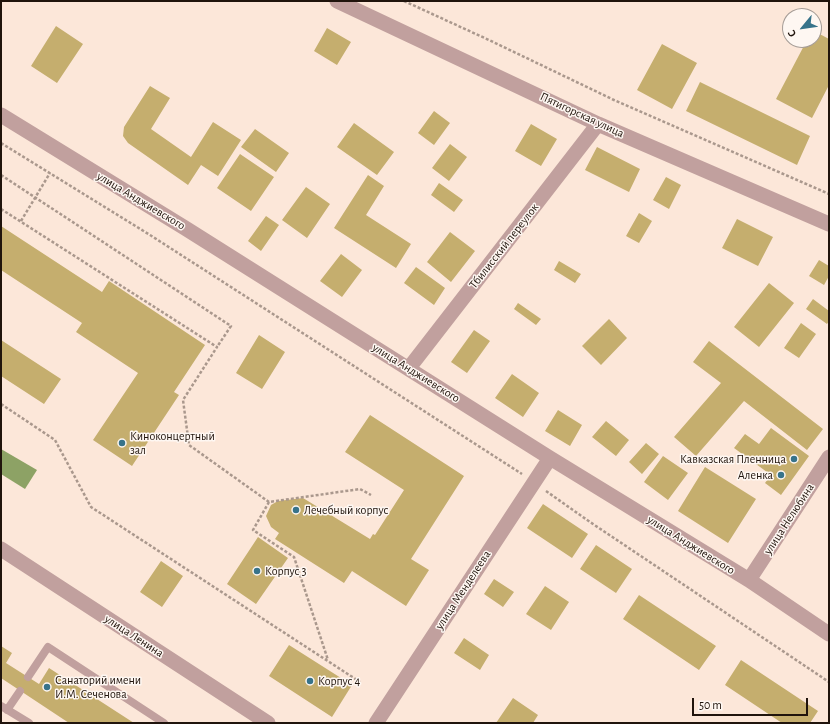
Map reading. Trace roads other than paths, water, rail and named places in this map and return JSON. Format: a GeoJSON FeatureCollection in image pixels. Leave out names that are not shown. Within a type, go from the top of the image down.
{"type":"FeatureCollection","features":[{"type":"Feature","properties":{"kind":"street","name":"Пятигорская улица"},"geometry":{"type":"LineString","coordinates":[[337,1],[598,124],[829,224]]}},
{"type":"Feature","properties":{"kind":"street","name":"улица Анджиевского"},"geometry":{"type":"LineString","coordinates":[[1,115],[185,228],[550,458],[749,580],[829,634]]}},
{"type":"Feature","properties":{"kind":"street","name":"Тбилисский переулок"},"geometry":{"type":"LineString","coordinates":[[409,368],[598,124]]}},
{"type":"Feature","properties":{"kind":"street","name":"улица Нелюбина"},"geometry":{"type":"LineString","coordinates":[[749,580],[829,457]]}},
{"type":"Feature","properties":{"kind":"street","name":"улица Менделеева"},"geometry":{"type":"LineString","coordinates":[[376,723],[550,458]]}},
{"type":"Feature","properties":{"kind":"street","name":"улица Ленина"},"geometry":{"type":"LineString","coordinates":[[1,549],[268,723]]}},
{"type":"Feature","properties":{"kind":"lane"},"geometry":{"type":"LineString","coordinates":[[28,677],[48,647],[164,723]]}},
{"type":"Feature","properties":{"kind":"lane"},"geometry":{"type":"LineString","coordinates":[[20,691],[4,708],[29,723]]}},
{"type":"Feature","properties":{"kind":"place","name":"Киноконцертный зал"},"geometry":{"type":"Point","coordinates":[122,443]}},
{"type":"Feature","properties":{"kind":"place","name":"Кавказская Пленница"},"geometry":{"type":"Point","coordinates":[794,459]}},
{"type":"Feature","properties":{"kind":"place","name":"Аленка"},"geometry":{"type":"Point","coordinates":[781,475]}},
{"type":"Feature","properties":{"kind":"place","name":"Лечебный корпус"},"geometry":{"type":"Point","coordinates":[296,510]}},
{"type":"Feature","properties":{"kind":"place","name":"Корпус 3"},"geometry":{"type":"Point","coordinates":[257,571]}},
{"type":"Feature","properties":{"kind":"place","name":"Корпус 4"},"geometry":{"type":"Point","coordinates":[310,681]}},
{"type":"Feature","properties":{"kind":"place","name":"Санаторий имени И.М. Сеченова"},"geometry":{"type":"Point","coordinates":[47,687]}}]}
